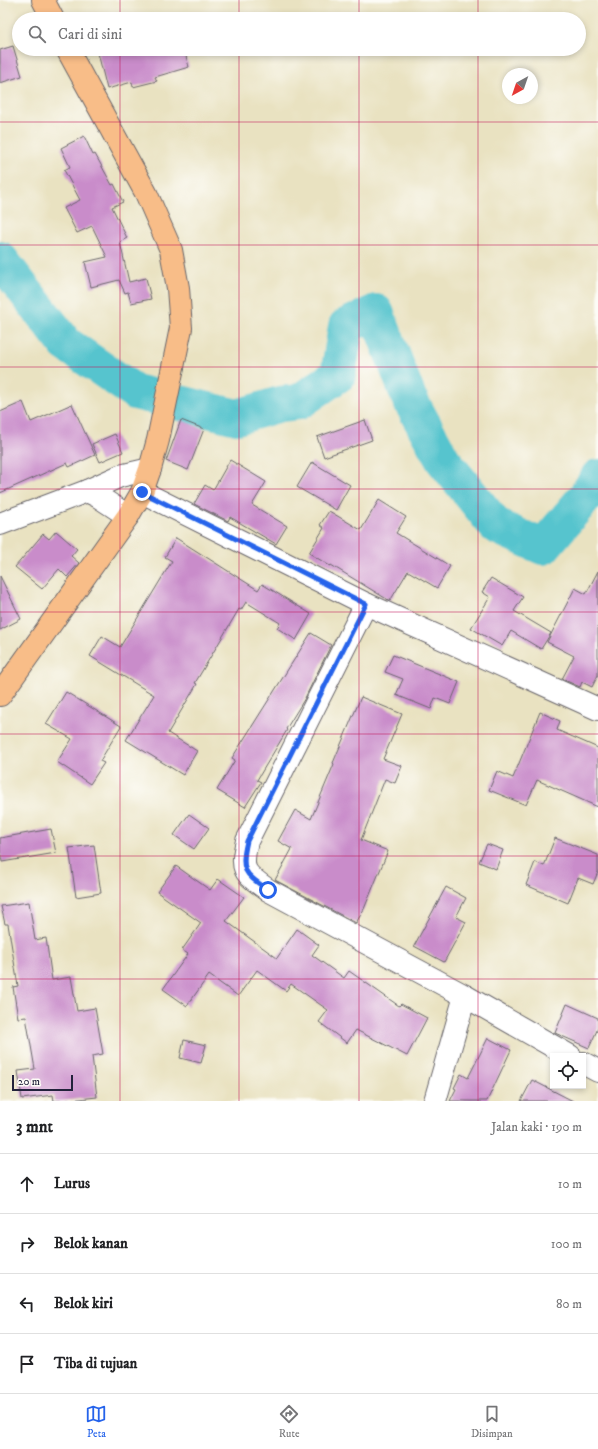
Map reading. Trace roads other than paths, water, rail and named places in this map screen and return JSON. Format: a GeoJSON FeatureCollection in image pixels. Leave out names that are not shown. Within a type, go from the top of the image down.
{"type":"FeatureCollection","features":[{"type":"Feature","properties":{"kind":"highway"},"geometry":{"type":"LineString","coordinates":[[43,0],[49,12]]}},
{"type":"Feature","properties":{"kind":"highway"},"geometry":{"type":"LineString","coordinates":[[0,695],[128,516],[142,492],[150,469],[164,416],[181,328],[178,288],[171,250],[146,193],[71,56]]}},
{"type":"Feature","properties":{"kind":"street"},"geometry":{"type":"LineString","coordinates":[[0,524],[87,491],[120,476],[150,469]]}},
{"type":"Feature","properties":{"kind":"street"},"geometry":{"type":"LineString","coordinates":[[87,491],[99,496],[128,516]]}},
{"type":"Feature","properties":{"kind":"street"},"geometry":{"type":"LineString","coordinates":[[142,492],[366,604],[598,709]]}},
{"type":"Feature","properties":{"kind":"street"},"geometry":{"type":"LineString","coordinates":[[366,604],[247,841],[243,856],[244,869],[250,878],[268,890],[465,996],[565,1053]]}},
{"type":"Feature","properties":{"kind":"street"},"geometry":{"type":"LineString","coordinates":[[435,1101],[465,996]]}},
{"type":"Feature","properties":{"kind":"street"},"geometry":{"type":"LineString","coordinates":[[586,1065],[598,1071]]}},
{"type":"Feature","properties":{"kind":"waterway"},"geometry":{"type":"LineString","coordinates":[[0,259],[66,344],[135,392],[237,417],[280,404],[299,402],[338,375],[346,326],[376,312],[409,398],[443,460],[496,526],[543,547],[586,496],[598,477]]}}]}
